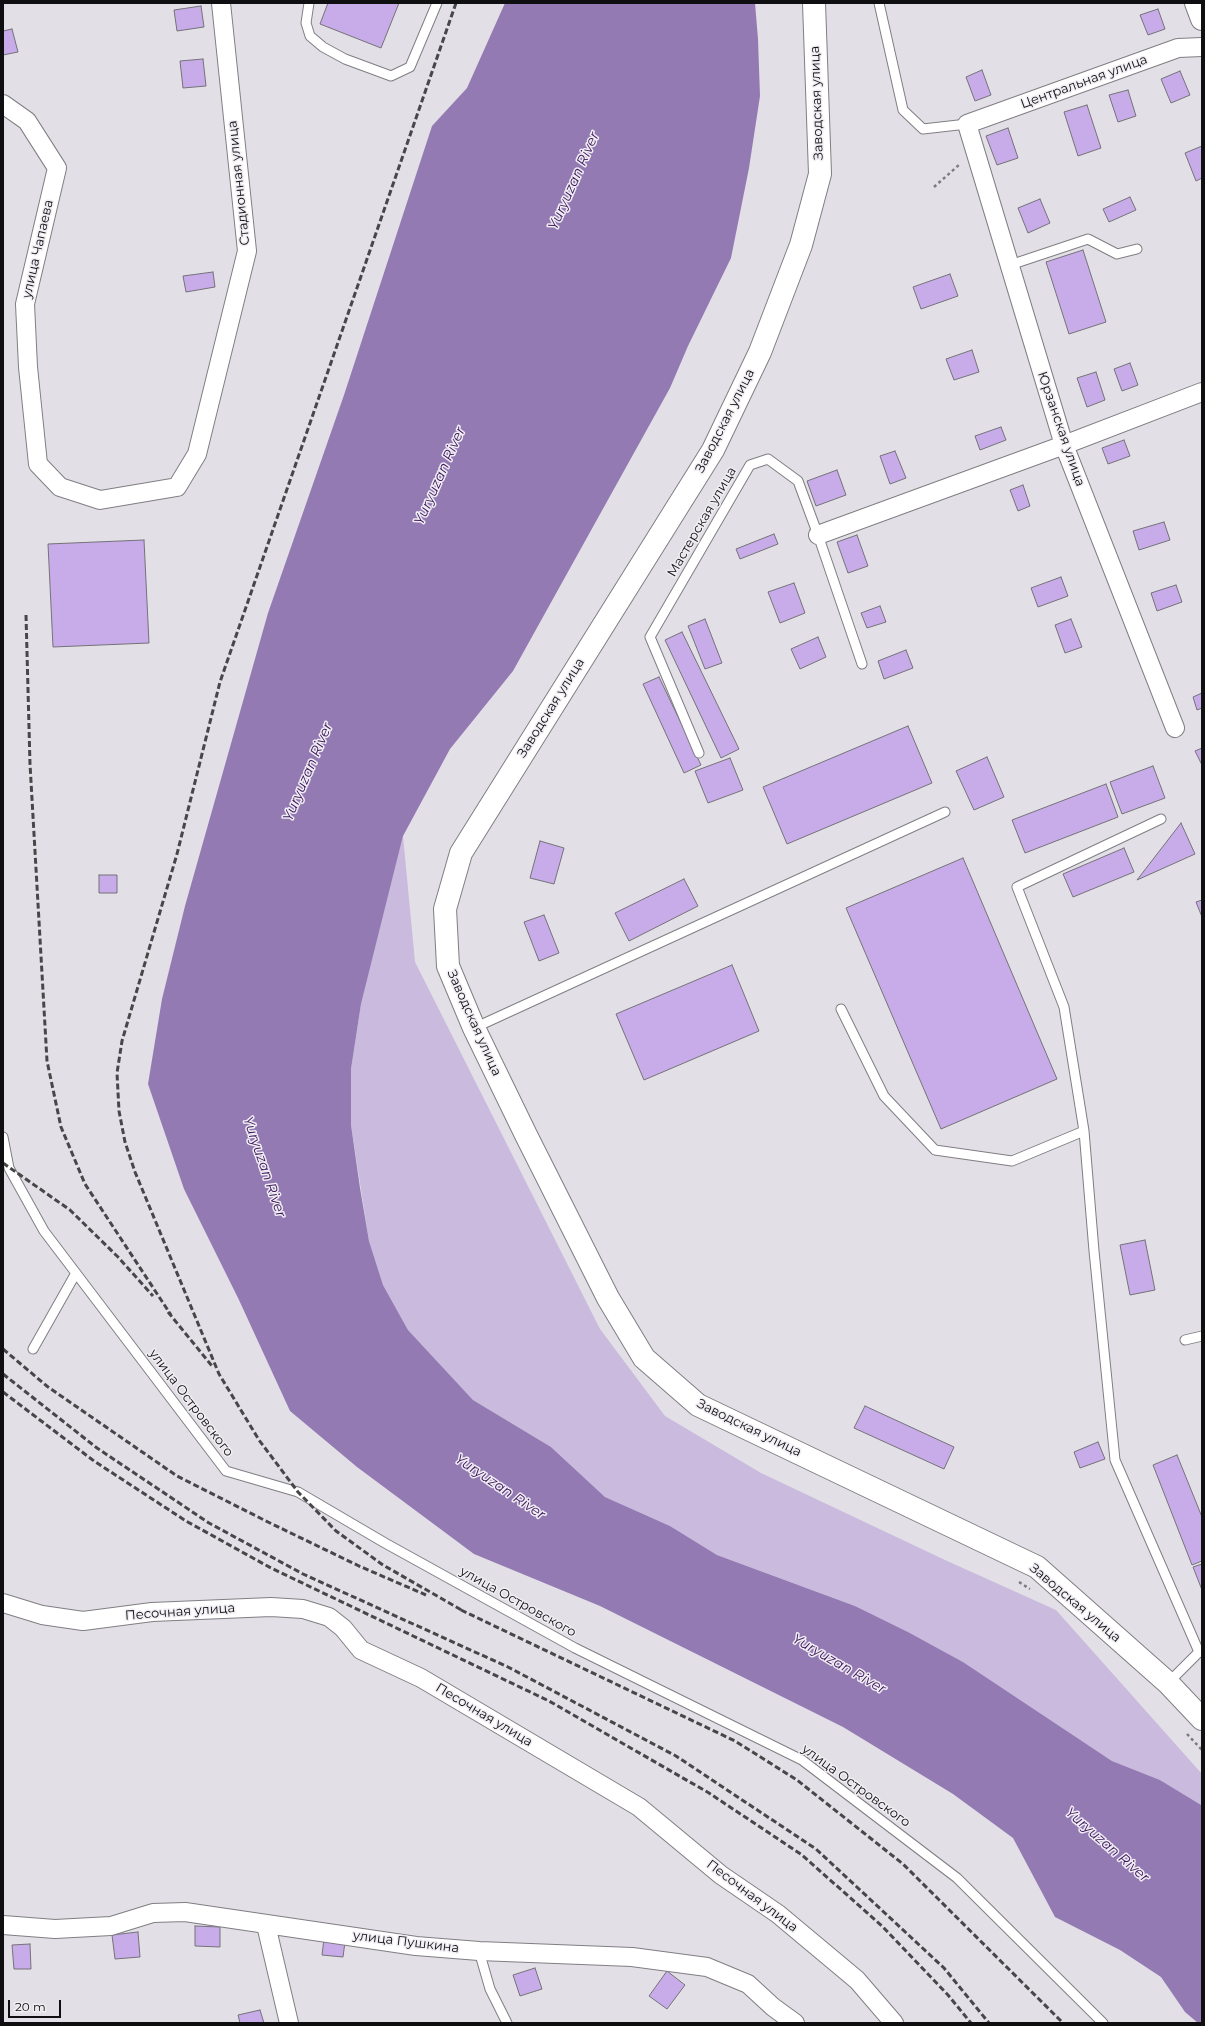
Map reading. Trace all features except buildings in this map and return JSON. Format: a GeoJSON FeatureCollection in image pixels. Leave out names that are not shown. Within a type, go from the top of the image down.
{"type":"FeatureCollection","features":[{"type":"Feature","properties":{"kind":"street","name":"Стадионная улица"},"geometry":{"type":"LineString","coordinates":[[38,464],[60,488],[100,500],[177,487],[197,454],[246,252],[221,3]]}},
{"type":"Feature","properties":{"kind":"street","name":"Заводская улица"},"geometry":{"type":"LineString","coordinates":[[814,3],[820,174],[801,245],[760,352],[713,450],[461,853],[445,910],[448,966],[474,1028],[608,1298],[644,1358],[698,1405],[1037,1567],[1168,1682],[1194,1726]]}},
{"type":"Feature","properties":{"kind":"street"},"geometry":{"type":"LineString","coordinates":[[1196,3],[1202,19]]}},
{"type":"Feature","properties":{"kind":"street","name":"Центральная улица"},"geometry":{"type":"LineString","coordinates":[[967,124],[1178,48],[1202,47]]}},
{"type":"Feature","properties":{"kind":"street","name":"улица Чапаева"},"geometry":{"type":"LineString","coordinates":[[3,104],[27,121],[57,168],[25,304],[28,368],[38,464]]}},
{"type":"Feature","properties":{"kind":"street","name":"Юрзанская улица"},"geometry":{"type":"LineString","coordinates":[[967,124],[1064,445],[1175,728]]}},
{"type":"Feature","properties":{"kind":"street"},"geometry":{"type":"LineString","coordinates":[[818,534],[1064,445],[1202,392]]}},
{"type":"Feature","properties":{"kind":"street","name":"Песочная улица"},"geometry":{"type":"LineString","coordinates":[[3,1603],[42,1614],[83,1621],[152,1612],[271,1607],[303,1608],[329,1617],[343,1628],[361,1650],[421,1678],[639,1807],[721,1875],[778,1914],[857,1980],[894,2023]]}},
{"type":"Feature","properties":{"kind":"street","name":"улица Пушкина"},"geometry":{"type":"LineString","coordinates":[[3,1925],[55,1929],[111,1926],[153,1913],[185,1912],[416,1946],[479,1951],[632,1958],[707,1967],[748,1984],[773,2007],[795,2023]]}},
{"type":"Feature","properties":{"kind":"street"},"geometry":{"type":"LineString","coordinates":[[266,1925],[289,2023]]}},
{"type":"Feature","properties":{"kind":"lane"},"geometry":{"type":"LineString","coordinates":[[309,3],[306,23],[310,36],[322,47],[346,59],[391,76],[410,67],[437,3]]}},
{"type":"Feature","properties":{"kind":"lane"},"geometry":{"type":"LineString","coordinates":[[879,3],[903,110],[923,129],[967,124]]}},
{"type":"Feature","properties":{"kind":"lane"},"geometry":{"type":"LineString","coordinates":[[1010,265],[1088,239],[1117,254],[1137,249]]}},
{"type":"Feature","properties":{"kind":"lane","name":"Мастерская улица"},"geometry":{"type":"LineString","coordinates":[[699,753],[650,637],[750,465],[768,459],[798,481],[818,534],[862,664]]}},
{"type":"Feature","properties":{"kind":"lane"},"geometry":{"type":"LineString","coordinates":[[474,1028],[945,812]]}},
{"type":"Feature","properties":{"kind":"lane"},"geometry":{"type":"LineString","coordinates":[[1161,819],[1016,887],[1064,1007],[1084,1131],[1115,1460],[1200,1652],[1168,1682]]}},
{"type":"Feature","properties":{"kind":"lane"},"geometry":{"type":"LineString","coordinates":[[841,1009],[884,1096],[935,1150],[1012,1161],[1084,1131]]}},
{"type":"Feature","properties":{"kind":"lane","name":"улица Островского"},"geometry":{"type":"LineString","coordinates":[[3,1137],[9,1168],[44,1231],[226,1470],[298,1492],[385,1544],[575,1648],[802,1760],[957,1878],[1103,2023]]}},
{"type":"Feature","properties":{"kind":"lane"},"geometry":{"type":"LineString","coordinates":[[33,1349],[76,1273]]}},
{"type":"Feature","properties":{"kind":"lane"},"geometry":{"type":"LineString","coordinates":[[1185,1340],[1202,1336]]}},
{"type":"Feature","properties":{"kind":"lane"},"geometry":{"type":"LineString","coordinates":[[479,1951],[490,1989],[507,2023]]}},
{"type":"Feature","properties":{"kind":"path"},"geometry":{"type":"LineString","coordinates":[[934,187],[958,166],[973,143]]}},
{"type":"Feature","properties":{"kind":"path"},"geometry":{"type":"LineString","coordinates":[[1018,1581],[1031,1590]]}},
{"type":"Feature","properties":{"kind":"path"},"geometry":{"type":"LineString","coordinates":[[1194,1726],[1202,1750]]}},
{"type":"Feature","properties":{"kind":"shaded area"},"geometry":{"type":"Polygon","coordinates":[[[403,836],[415,962],[600,1329],[665,1416],[761,1473],[945,1560],[1056,1610],[1202,1774],[1202,1806],[1160,1780],[1112,1761],[963,1662],[908,1632],[855,1606],[717,1555],[670,1526],[605,1497],[551,1447],[473,1400],[408,1330],[383,1285],[369,1241],[351,1125],[351,1069],[361,1004],[403,836]]]}},
{"type":"Feature","properties":{"kind":"water","name":"Yuryuzan River"},"geometry":{"type":"Polygon","coordinates":[[[505,3],[755,3],[760,96],[749,168],[731,258],[688,346],[670,388],[513,671],[450,749],[403,836],[361,1004],[351,1069],[351,1125],[360,1188],[369,1241],[383,1285],[408,1330],[473,1400],[551,1447],[605,1497],[670,1526],[717,1555],[855,1606],[908,1632],[963,1662],[1112,1761],[1160,1780],[1201,1805],[1202,2023],[1198,2023],[1185,2012],[1161,1977],[1120,1950],[1055,1917],[1013,1838],[953,1794],[843,1727],[600,1606],[474,1554],[357,1467],[290,1411],[239,1300],[184,1189],[148,1084],[162,999],[185,906],[268,613],[344,395],[432,126],[467,88],[505,3]]]}},
{"type":"Feature","properties":{"kind":"railway"},"geometry":{"type":"LineString","coordinates":[[456,3],[220,682],[177,854],[122,1041],[117,1073],[119,1111],[125,1142],[135,1172],[219,1374],[259,1440],[298,1492],[336,1531],[383,1565],[465,1612]]}},
{"type":"Feature","properties":{"kind":"railway"},"geometry":{"type":"LineString","coordinates":[[26,615],[30,764],[47,1061],[61,1127],[85,1184],[171,1315]]}},
{"type":"Feature","properties":{"kind":"railway"},"geometry":{"type":"LineString","coordinates":[[3,1163],[70,1210],[118,1257],[153,1296]]}},
{"type":"Feature","properties":{"kind":"railway"},"geometry":{"type":"LineString","coordinates":[[168,1312],[212,1366]]}},
{"type":"Feature","properties":{"kind":"railway"},"geometry":{"type":"LineString","coordinates":[[3,1349],[48,1387],[177,1476],[359,1566],[426,1595]]}},
{"type":"Feature","properties":{"kind":"railway"},"geometry":{"type":"LineString","coordinates":[[3,1374],[97,1448],[209,1523],[303,1574],[508,1667],[676,1756],[816,1849],[944,1968],[989,2023]]}},
{"type":"Feature","properties":{"kind":"railway"},"geometry":{"type":"LineString","coordinates":[[3,1392],[94,1461],[186,1521],[271,1568],[549,1701],[709,1793],[802,1855],[882,1926],[948,1995],[971,2023]]}},
{"type":"Feature","properties":{"kind":"railway"},"geometry":{"type":"LineString","coordinates":[[461,1610],[735,1741],[797,1780],[903,1864],[1063,2023]]}}]}
